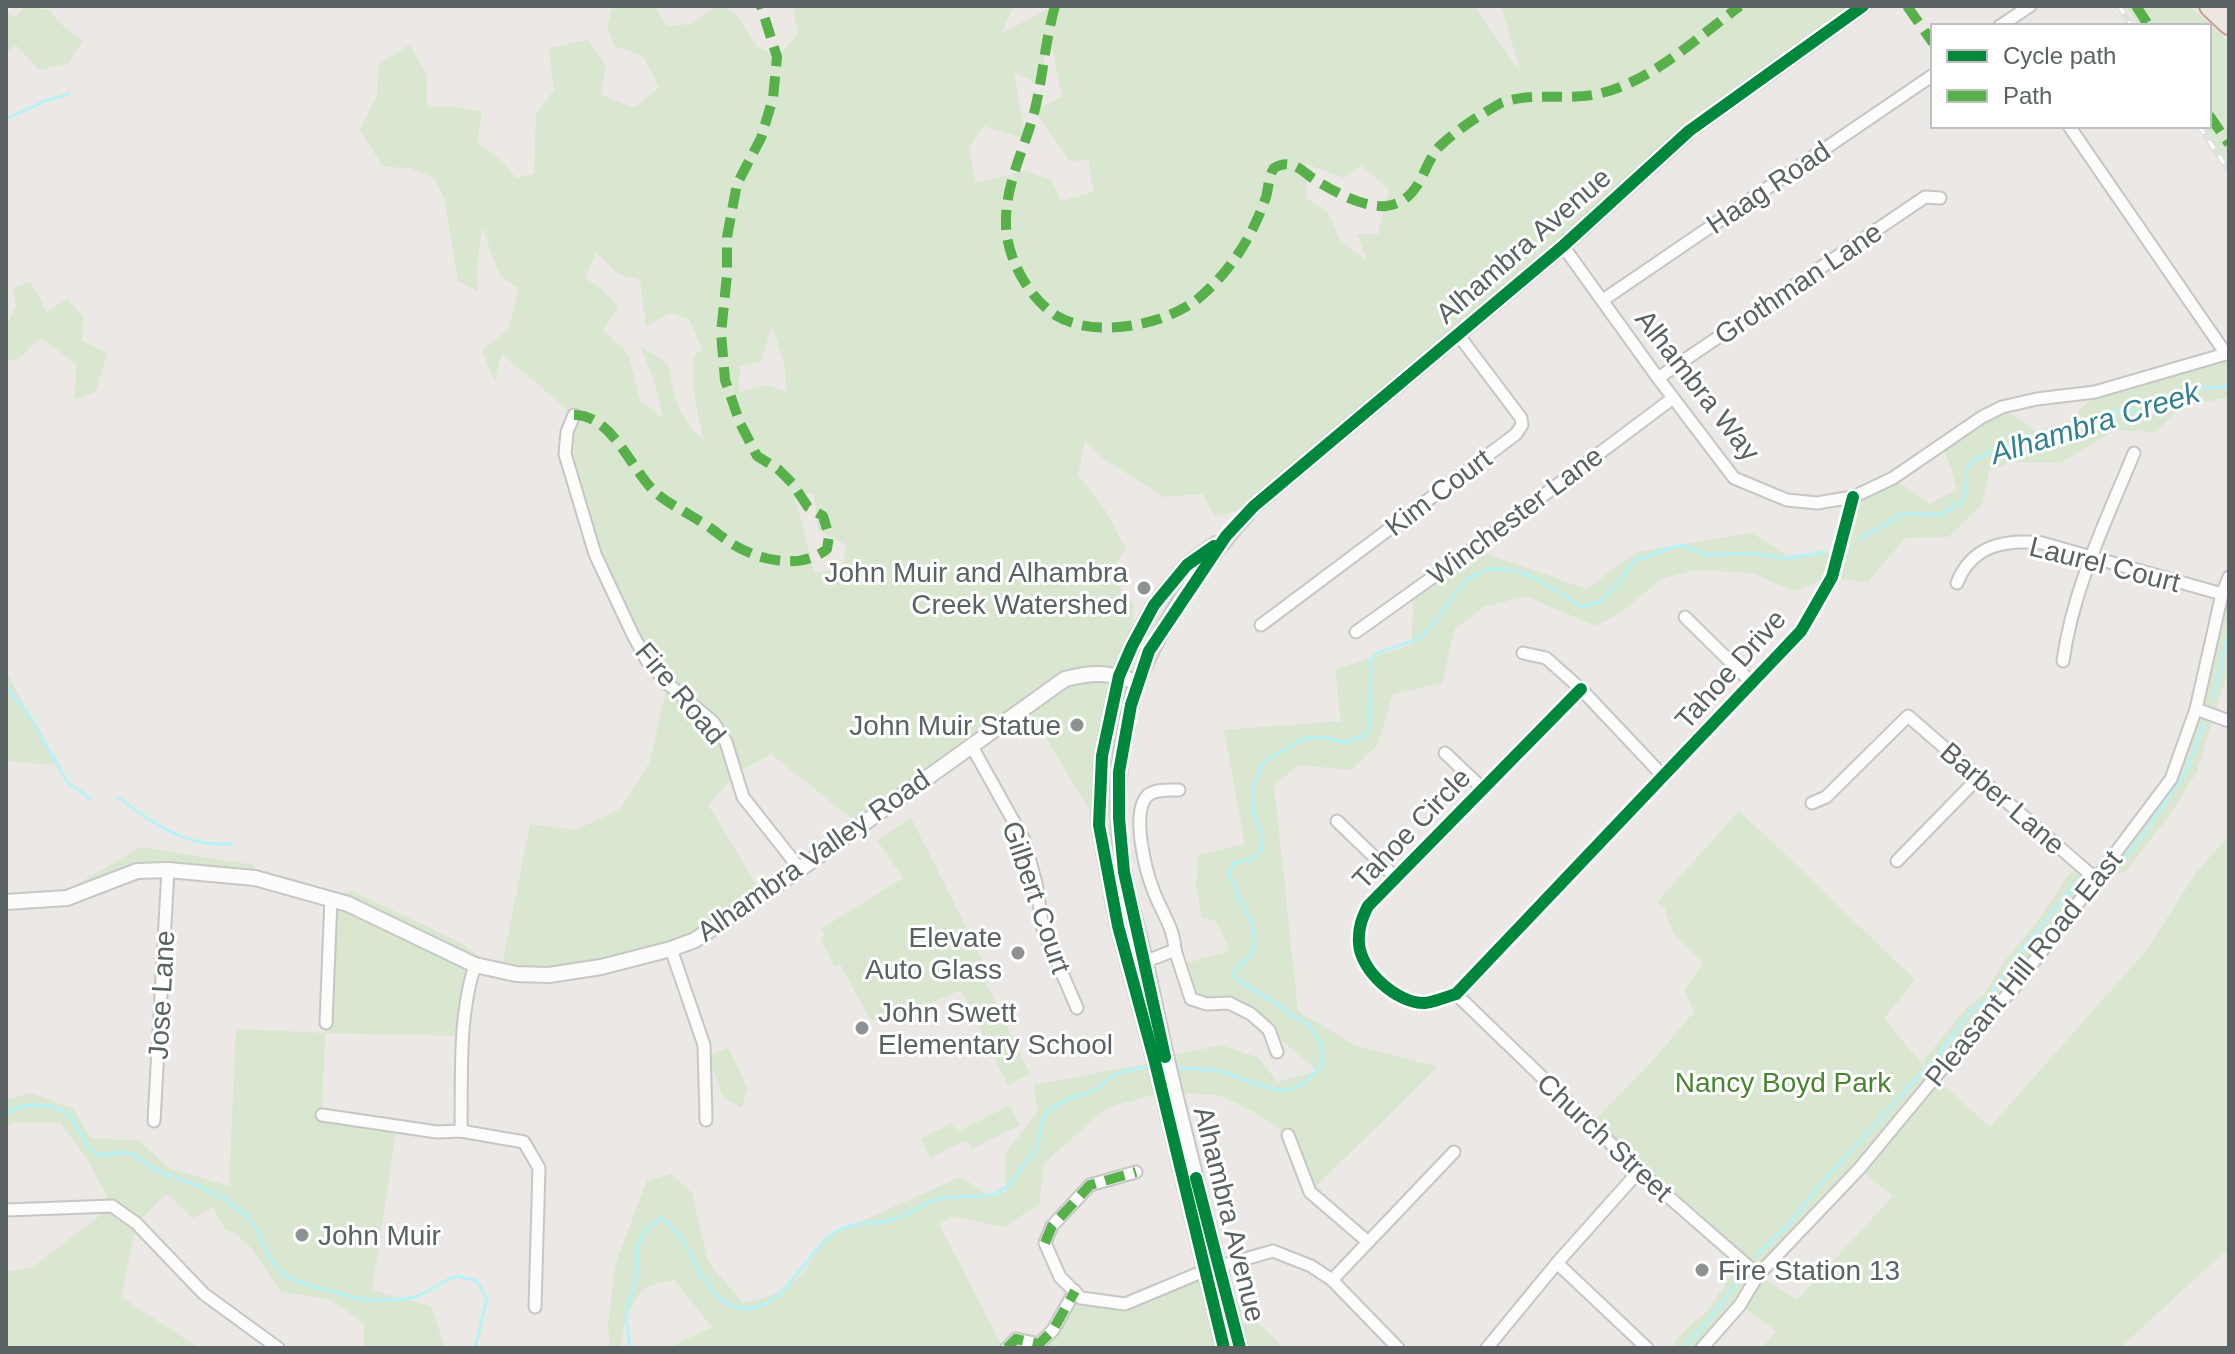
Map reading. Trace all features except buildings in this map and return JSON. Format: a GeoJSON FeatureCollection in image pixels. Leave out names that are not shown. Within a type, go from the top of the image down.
{"type":"FeatureCollection","features":[{"type":"Feature","properties":{"kind":"highway"},"geometry":{"type":"LineString","coordinates":[[2210,6],[2229,24]]}},
{"type":"Feature","properties":{"kind":"main road","name":"Alhambra Avenue"},"geometry":{"type":"LineString","coordinates":[[1224,1348],[1211,1269],[1138,964],[1124,872],[1119,772],[1131,705],[1149,651],[1226,536],[1254,506],[1563,246],[1689,131],[1863,6]]}},
{"type":"Feature","properties":{"kind":"main road","name":"Alhambra Avenue"},"geometry":{"type":"LineString","coordinates":[[1138,964],[1118,926],[1099,825],[1102,756],[1119,676],[1154,605],[1187,565],[1226,536]]}},
{"type":"Feature","properties":{"kind":"main road","name":"Alhambra Valley Road"},"geometry":{"type":"LineString","coordinates":[[6,902],[67,898],[137,871],[168,870],[255,878],[331,898],[475,965],[516,974],[549,975],[601,967],[695,940],[800,869],[1065,679],[1089,673],[1107,673],[1138,682]]}},
{"type":"Feature","properties":{"kind":"main road","name":"Alhambra Avenue"},"geometry":{"type":"LineString","coordinates":[[1211,1269],[1240,1348]]}},
{"type":"Feature","properties":{"kind":"street"},"geometry":{"type":"LineString","coordinates":[[2003,24],[2030,6]]}},
{"type":"Feature","properties":{"kind":"street","name":"Haag Road"},"geometry":{"type":"LineString","coordinates":[[1603,300],[1931,76]]}},
{"type":"Feature","properties":{"kind":"street"},"geometry":{"type":"LineString","coordinates":[[2070,128],[2227,354]]}},
{"type":"Feature","properties":{"kind":"street","name":"Grothman Lane"},"geometry":{"type":"LineString","coordinates":[[1658,378],[1925,197],[1940,198]]}},
{"type":"Feature","properties":{"kind":"street","name":"Alhambra Way"},"geometry":{"type":"LineString","coordinates":[[1563,246],[1734,478],[1787,500],[1817,503],[1853,497],[1893,478],[1982,417],[2002,407],[2095,392],[2227,354]]}},
{"type":"Feature","properties":{"kind":"street","name":"Kim Court"},"geometry":{"type":"LineString","coordinates":[[1261,625],[1516,434],[1522,425],[1521,418],[1457,333]]}},
{"type":"Feature","properties":{"kind":"street","name":"Winchester Lane"},"geometry":{"type":"LineString","coordinates":[[1356,632],[1673,398]]}},
{"type":"Feature","properties":{"kind":"street","name":"Fire Road"},"geometry":{"type":"LineString","coordinates":[[574,415],[567,432],[565,454],[595,554],[632,633],[657,673],[713,722],[726,742],[743,797],[800,869]]}},
{"type":"Feature","properties":{"kind":"street"},"geometry":{"type":"LineString","coordinates":[[2063,661],[2068,630],[2091,557],[2134,453]]}},
{"type":"Feature","properties":{"kind":"street","name":"Tahoe Drive"},"geometry":{"type":"LineString","coordinates":[[1664,777],[1801,631],[1832,577],[1853,497]]}},
{"type":"Feature","properties":{"kind":"street","name":"Laurel Court"},"geometry":{"type":"LineString","coordinates":[[1957,583],[1963,567],[1979,552],[2022,541],[2042,543],[2222,594]]}},
{"type":"Feature","properties":{"kind":"street","name":"Pleasant Hill Road East"},"geometry":{"type":"LineString","coordinates":[[1702,1348],[1740,1305],[1758,1275],[1859,1169],[1975,1029],[2014,988],[2171,779],[2196,709],[2222,594],[2229,577]]}},
{"type":"Feature","properties":{"kind":"street"},"geometry":{"type":"LineString","coordinates":[[1685,617],[1752,683]]}},
{"type":"Feature","properties":{"kind":"street"},"geometry":{"type":"LineString","coordinates":[[1456,994],[1664,777],[1581,689],[1546,658],[1523,653]]}},
{"type":"Feature","properties":{"kind":"street","name":"Tahoe Circle"},"geometry":{"type":"LineString","coordinates":[[1456,994],[1424,1003],[1395,995],[1368,967],[1359,946],[1360,923],[1368,906],[1395,877],[1581,689]]}},
{"type":"Feature","properties":{"kind":"street"},"geometry":{"type":"LineString","coordinates":[[2196,709],[2229,721]]}},
{"type":"Feature","properties":{"kind":"street","name":"Barber Lane"},"geometry":{"type":"LineString","coordinates":[[1812,803],[1826,797],[1908,716],[2097,880]]}},
{"type":"Feature","properties":{"kind":"street","name":"Gilbert Court"},"geometry":{"type":"LineString","coordinates":[[971,745],[1024,840],[1036,883],[1043,929],[1077,1008]]}},
{"type":"Feature","properties":{"kind":"street"},"geometry":{"type":"LineString","coordinates":[[1445,753],[1482,788]]}},
{"type":"Feature","properties":{"kind":"street"},"geometry":{"type":"LineString","coordinates":[[1897,861],[1979,777]]}},
{"type":"Feature","properties":{"kind":"street"},"geometry":{"type":"LineString","coordinates":[[1179,790],[1148,795],[1141,808],[1140,833],[1153,892],[1174,934],[1175,950],[1191,999],[1207,1004],[1229,1003],[1251,1014],[1269,1030],[1277,1052]]}},
{"type":"Feature","properties":{"kind":"street"},"geometry":{"type":"LineString","coordinates":[[1337,821],[1395,877]]}},
{"type":"Feature","properties":{"kind":"street","name":"Jose Lane"},"geometry":{"type":"LineString","coordinates":[[154,1121],[168,870]]}},
{"type":"Feature","properties":{"kind":"street"},"geometry":{"type":"LineString","coordinates":[[326,1023],[331,898]]}},
{"type":"Feature","properties":{"kind":"street"},"geometry":{"type":"LineString","coordinates":[[671,949],[704,1045],[706,1120]]}},
{"type":"Feature","properties":{"kind":"street"},"geometry":{"type":"LineString","coordinates":[[1138,964],[1175,950]]}},
{"type":"Feature","properties":{"kind":"street"},"geometry":{"type":"LineString","coordinates":[[461,1131],[462,1036],[467,989],[475,965]]}},
{"type":"Feature","properties":{"kind":"street","name":"Church Street"},"geometry":{"type":"LineString","coordinates":[[1456,994],[1639,1171],[1758,1275]]}},
{"type":"Feature","properties":{"kind":"street"},"geometry":{"type":"LineString","coordinates":[[322,1115],[437,1132],[461,1131],[524,1142],[539,1168],[535,1307]]}},
{"type":"Feature","properties":{"kind":"street"},"geometry":{"type":"LineString","coordinates":[[1288,1135],[1310,1192],[1368,1242]]}},
{"type":"Feature","properties":{"kind":"street"},"geometry":{"type":"LineString","coordinates":[[1332,1280],[1454,1152]]}},
{"type":"Feature","properties":{"kind":"street"},"geometry":{"type":"LineString","coordinates":[[1487,1348],[1639,1171]]}},
{"type":"Feature","properties":{"kind":"street"},"geometry":{"type":"LineString","coordinates":[[1136,1172],[1090,1185],[1052,1226],[1045,1243],[1060,1277],[1081,1298],[1125,1304],[1211,1269],[1273,1251],[1311,1266],[1332,1280],[1398,1348]]}},
{"type":"Feature","properties":{"kind":"street"},"geometry":{"type":"LineString","coordinates":[[6,1210],[112,1206],[136,1223],[204,1294],[278,1348]]}},
{"type":"Feature","properties":{"kind":"street"},"geometry":{"type":"LineString","coordinates":[[1557,1263],[1647,1348]]}},
{"type":"Feature","properties":{"kind":"street"},"geometry":{"type":"LineString","coordinates":[[1007,1348],[1016,1339],[1039,1344],[1053,1330],[1075,1291]]}},
{"type":"Feature","properties":{"kind":"green space"},"geometry":{"type":"Polygon","coordinates":[[[613,6],[654,6],[667,26],[691,24],[717,6],[724,6],[739,17],[755,45],[777,57],[798,34],[793,6],[1014,6],[1001,34],[1054,6],[1474,6],[1521,73],[1501,6],[1863,6],[1689,131],[1563,246],[1254,506],[1215,517],[1203,494],[1164,497],[1104,459],[1085,441],[1078,475],[1104,508],[1126,549],[1108,573],[1134,605],[1132,646],[1119,676],[1102,756],[1099,825],[1027,707],[860,825],[771,754],[737,773],[708,805],[762,894],[696,939],[635,960],[535,975],[506,973],[475,965],[467,989],[462,1036],[325,1033],[331,898],[352,891],[459,942],[501,971],[530,824],[576,830],[621,808],[649,763],[668,684],[647,661],[595,554],[565,454],[567,432],[574,415],[502,354],[495,382],[482,350],[508,330],[519,288],[500,276],[482,227],[477,266],[478,292],[458,281],[444,197],[434,178],[411,168],[383,167],[360,130],[377,95],[379,64],[409,45],[427,76],[427,107],[482,112],[477,142],[503,162],[516,178],[534,174],[536,114],[554,90],[549,48],[588,40],[606,66],[601,95],[635,108],[659,87],[643,56],[614,46],[607,25],[613,6]],[[1049,33],[1039,85],[1014,72],[1026,139],[983,126],[969,147],[975,183],[1025,171],[1051,179],[1061,201],[1093,192],[1089,160],[1070,161],[1034,111],[1062,96],[1049,33]],[[1306,164],[1307,198],[1329,214],[1340,240],[1367,261],[1357,234],[1378,234],[1389,189],[1361,165],[1344,178],[1306,164]],[[596,252],[585,278],[602,289],[618,307],[603,330],[628,354],[640,400],[663,419],[654,380],[641,347],[668,363],[682,414],[703,440],[694,393],[693,358],[702,348],[689,319],[669,313],[646,327],[640,280],[618,274],[596,252]],[[772,325],[761,362],[740,366],[739,392],[767,385],[787,392],[784,363],[772,325]],[[793,491],[815,573],[843,567],[846,545],[818,530],[814,494],[793,491]]]}},
{"type":"Feature","properties":{"kind":"green space"},"geometry":{"type":"Polygon","coordinates":[[[2126,6],[2190,6],[2210,24],[2138,24],[2126,6]]]}},
{"type":"Feature","properties":{"kind":"green space"},"geometry":{"type":"Polygon","coordinates":[[[25,7],[49,10],[64,27],[83,41],[68,63],[39,70],[16,45],[6,54],[6,13],[15,17],[25,7]]]}},
{"type":"Feature","properties":{"kind":"green space"},"geometry":{"type":"Polygon","coordinates":[[[2211,25],[2229,42],[2229,166],[2204,128],[2211,128],[2211,25]]]}},
{"type":"Feature","properties":{"kind":"green space"},"geometry":{"type":"Polygon","coordinates":[[[30,282],[47,312],[67,299],[83,316],[82,341],[107,353],[96,391],[74,400],[77,364],[40,338],[18,359],[6,361],[6,326],[16,306],[12,288],[30,282]]]}},
{"type":"Feature","properties":{"kind":"green space"},"geometry":{"type":"Polygon","coordinates":[[[2229,353],[2229,397],[2180,408],[2155,432],[2115,430],[2060,463],[2012,462],[1989,470],[1982,505],[1948,537],[1905,538],[1867,583],[1832,577],[1794,591],[1752,573],[1694,570],[1662,579],[1622,611],[1596,626],[1525,596],[1484,607],[1455,629],[1442,683],[1393,694],[1378,744],[1351,770],[1299,765],[1274,785],[1298,1011],[1356,1046],[1438,1067],[1310,1192],[1288,1135],[1256,1113],[1222,1096],[1174,1092],[1165,1057],[1221,1045],[1259,1058],[1277,1082],[1318,1071],[1251,1014],[1191,999],[1180,965],[1230,951],[1216,921],[1202,918],[1196,886],[1198,855],[1245,844],[1224,730],[1341,721],[1335,670],[1412,644],[1413,591],[1472,549],[1587,589],[1636,552],[1752,533],[1791,558],[1841,550],[1853,497],[1893,478],[1930,504],[1957,489],[1943,444],[2001,407],[2035,431],[2071,421],[2095,392],[2229,353]]]}},
{"type":"Feature","properties":{"kind":"green space"},"geometry":{"type":"Polygon","coordinates":[[[2229,577],[2229,667],[2197,772],[2169,816],[2126,871],[2097,880],[2171,779],[2229,577]]]}},
{"type":"Feature","properties":{"kind":"green space"},"geometry":{"type":"Polygon","coordinates":[[[6,671],[55,765],[6,761],[6,671]]]}},
{"type":"Feature","properties":{"kind":"green space","name":"Nancy Boyd Park"},"geometry":{"type":"Polygon","coordinates":[[[1739,811],[1915,979],[1884,1019],[1928,1071],[1923,1061],[1966,1008],[1984,994],[2066,878],[2080,865],[2097,880],[2049,942],[1948,1053],[1935,1073],[1934,1082],[1939,1081],[1990,1127],[2145,952],[2196,873],[2229,835],[2229,1255],[2224,1252],[2120,1348],[1762,1348],[1776,1331],[1740,1305],[1702,1348],[1672,1348],[1680,1335],[1708,1310],[1741,1261],[1591,1124],[1656,1057],[1694,1012],[1685,989],[1703,963],[1673,933],[1665,909],[1657,902],[1739,811]],[[1859,1169],[1758,1275],[1797,1300],[1893,1196],[1859,1169]]]}},
{"type":"Feature","properties":{"kind":"green space"},"geometry":{"type":"Polygon","coordinates":[[[911,818],[990,975],[984,979],[1030,1074],[1008,1085],[961,990],[887,1022],[870,1019],[840,964],[834,967],[821,938],[826,935],[821,929],[903,878],[877,840],[911,818]]]}},
{"type":"Feature","properties":{"kind":"green space"},"geometry":{"type":"Polygon","coordinates":[[[140,847],[254,865],[255,878],[137,871],[67,898],[6,895],[66,891],[140,847]]]}},
{"type":"Feature","properties":{"kind":"green space"},"geometry":{"type":"Polygon","coordinates":[[[236,1029],[325,1033],[322,1115],[397,1126],[372,1290],[431,1306],[445,1348],[364,1348],[364,1323],[331,1300],[281,1292],[251,1248],[236,1234],[225,1229],[213,1207],[193,1218],[167,1194],[136,1223],[121,1297],[199,1348],[6,1348],[6,1272],[33,1267],[112,1206],[88,1160],[60,1123],[11,1123],[6,1128],[6,1100],[32,1093],[73,1109],[92,1139],[138,1140],[169,1168],[229,1186],[236,1029]]]}},
{"type":"Feature","properties":{"kind":"green space"},"geometry":{"type":"Polygon","coordinates":[[[728,1048],[748,1089],[741,1108],[723,1097],[708,1056],[728,1048]]]}},
{"type":"Feature","properties":{"kind":"green space"},"geometry":{"type":"Polygon","coordinates":[[[1155,1062],[1161,1092],[1105,1109],[1044,1163],[1039,1204],[1004,1227],[953,1216],[939,1224],[1003,1348],[668,1348],[712,1327],[674,1280],[642,1291],[627,1318],[622,1348],[610,1348],[608,1325],[616,1261],[647,1181],[671,1174],[692,1193],[708,1262],[743,1303],[779,1293],[804,1273],[824,1238],[960,1177],[991,1196],[1006,1192],[1005,1154],[1038,1111],[1034,1085],[1155,1062]]]}},
{"type":"Feature","properties":{"kind":"green space"},"geometry":{"type":"Polygon","coordinates":[[[1010,1105],[1020,1125],[972,1149],[966,1140],[930,1158],[921,1139],[951,1123],[957,1132],[1010,1105]]]}},
{"type":"Feature","properties":{"kind":"green space"},"geometry":{"type":"Polygon","coordinates":[[[1204,1271],[1224,1348],[1053,1348],[1039,1344],[1075,1291],[1125,1304],[1204,1271]]]}},
{"type":"Feature","properties":{"kind":"green space"},"geometry":{"type":"Polygon","coordinates":[[[1225,1291],[1284,1348],[1240,1348],[1225,1291]]]}},
{"type":"Feature","properties":{"kind":"waterway"},"geometry":{"type":"LineString","coordinates":[[6,119],[69,94]]}},
{"type":"Feature","properties":{"kind":"waterway","name":"Alhambra Creek"},"geometry":{"type":"LineString","coordinates":[[1859,539],[1904,513],[1941,515],[1961,502],[1966,490],[1967,468],[1972,461],[2004,446],[2041,441],[2113,411],[2148,411],[2194,389],[2229,386]]}},
{"type":"Feature","properties":{"kind":"waterway","name":"Alhambra Creek"},"geometry":{"type":"LineString","coordinates":[[1174,1068],[1215,1070],[1277,1090],[1289,1090],[1305,1083],[1321,1065],[1323,1052],[1308,1025],[1234,977],[1234,970],[1247,959],[1253,948],[1254,936],[1229,873],[1234,863],[1253,859],[1261,850],[1263,836],[1254,815],[1252,788],[1264,761],[1306,738],[1324,737],[1345,743],[1365,735],[1369,727],[1371,661],[1375,654],[1421,636],[1460,587],[1475,575],[1490,569],[1506,569],[1537,579],[1582,607],[1602,601],[1636,560],[1676,546],[1706,555],[1745,553],[1787,558],[1825,552]]}},
{"type":"Feature","properties":{"kind":"waterway"},"geometry":{"type":"LineString","coordinates":[[2213,698],[2229,631]]}},
{"type":"Feature","properties":{"kind":"waterway"},"geometry":{"type":"LineString","coordinates":[[6,687],[28,713],[68,783],[90,798]]}},
{"type":"Feature","properties":{"kind":"waterway"},"geometry":{"type":"LineString","coordinates":[[2114,868],[2136,845],[2182,777],[2205,724]]}},
{"type":"Feature","properties":{"kind":"waterway"},"geometry":{"type":"LineString","coordinates":[[119,798],[158,825],[185,838],[232,844]]}},
{"type":"Feature","properties":{"kind":"waterway"},"geometry":{"type":"LineString","coordinates":[[1757,1255],[1790,1223],[1816,1189],[1941,1052],[1970,1012],[1988,999],[2011,963],[2082,876]]}},
{"type":"Feature","properties":{"kind":"waterway","name":"Alhambra Creek"},"geometry":{"type":"LineString","coordinates":[[630,1348],[626,1315],[637,1272],[638,1245],[647,1228],[660,1218],[681,1238],[712,1291],[723,1301],[737,1307],[753,1308],[768,1303],[781,1293],[815,1251],[839,1230],[851,1225],[894,1219],[942,1198],[981,1196],[1002,1190],[1036,1148],[1042,1122],[1054,1107],[1096,1089],[1119,1073],[1151,1067]]}},
{"type":"Feature","properties":{"kind":"waterway","name":"Alhambra Creek"},"geometry":{"type":"LineString","coordinates":[[6,1114],[29,1105],[63,1111],[93,1151],[104,1155],[131,1154],[158,1170],[218,1195],[236,1206],[251,1221],[279,1270],[302,1283],[360,1299],[381,1300],[417,1296],[457,1276],[477,1281],[487,1299],[475,1348]]}},
{"type":"Feature","properties":{"kind":"waterway"},"geometry":{"type":"LineString","coordinates":[[1683,1348],[1740,1279]]}},
{"type":"Feature","properties":{"kind":"railway"},"geometry":{"type":"LineString","coordinates":[[2119,6],[2131,24]]}},
{"type":"Feature","properties":{"kind":"railway"},"geometry":{"type":"LineString","coordinates":[[2200,128],[2229,171]]}},
{"type":"Feature","properties":{"kind":"marked path"},"geometry":{"type":"LineString","coordinates":[[574,415],[588,417],[610,433],[656,493],[745,551],[768,559],[793,561],[817,556],[827,549],[829,536],[823,516],[808,507],[778,469],[757,456],[740,423],[725,380],[721,333],[727,237],[737,184],[761,138],[773,98],[777,57],[761,6]]}},
{"type":"Feature","properties":{"kind":"marked path"},"geometry":{"type":"LineString","coordinates":[[1055,6],[1034,113],[1009,195],[1007,237],[1021,276],[1037,299],[1057,316],[1091,327],[1131,326],[1151,321],[1170,315],[1200,297],[1231,264],[1248,238],[1276,167],[1284,164],[1295,166],[1332,190],[1359,202],[1377,206],[1398,203],[1415,189],[1441,145],[1501,103],[1523,98],[1593,95],[1634,81],[1671,59],[1740,6]]}},
{"type":"Feature","properties":{"kind":"marked path"},"geometry":{"type":"LineString","coordinates":[[1907,6],[1931,40]]}},
{"type":"Feature","properties":{"kind":"marked path"},"geometry":{"type":"LineString","coordinates":[[2136,6],[2148,24]]}},
{"type":"Feature","properties":{"kind":"marked path"},"geometry":{"type":"LineString","coordinates":[[2211,118],[2229,144]]}},
{"type":"Feature","properties":{"kind":"marked path"},"geometry":{"type":"LineString","coordinates":[[1045,1243],[1052,1226],[1090,1185],[1136,1172]]}},
{"type":"Feature","properties":{"kind":"marked path"},"geometry":{"type":"LineString","coordinates":[[1007,1348],[1016,1339],[1039,1344],[1053,1330],[1075,1291]]}},
{"type":"Feature","properties":{"kind":"cycle path"},"geometry":{"type":"LineString","coordinates":[[1165,1057],[1124,872],[1119,818],[1119,772],[1131,705],[1149,651],[1226,536],[1254,506],[1563,246],[1689,131],[1863,6]]}},
{"type":"Feature","properties":{"kind":"cycle path"},"geometry":{"type":"LineString","coordinates":[[1581,689],[1368,906],[1360,928],[1361,953],[1373,974],[1392,992],[1414,1002],[1425,1003],[1456,994],[1801,631],[1832,577],[1853,497]]}},
{"type":"Feature","properties":{"kind":"cycle path"},"geometry":{"type":"LineString","coordinates":[[1214,546],[1187,565],[1154,605],[1119,676],[1102,756],[1099,825],[1118,926],[1155,1062],[1224,1348]]}},
{"type":"Feature","properties":{"kind":"cycle path"},"geometry":{"type":"LineString","coordinates":[[1196,1178],[1240,1348]]}},
{"type":"Feature","properties":{"kind":"place","name":"John Muir and Alhambra Creek Watershed"},"geometry":{"type":"Point","coordinates":[1144,588]}},
{"type":"Feature","properties":{"kind":"place","name":"John Muir Statue"},"geometry":{"type":"Point","coordinates":[1077,725]}},
{"type":"Feature","properties":{"kind":"place","name":"Elevate Auto Glass"},"geometry":{"type":"Point","coordinates":[1018,953]}},
{"type":"Feature","properties":{"kind":"place","name":"John Swett Elementary School"},"geometry":{"type":"Point","coordinates":[862,1028]}},
{"type":"Feature","properties":{"kind":"place","name":"John Muir"},"geometry":{"type":"Point","coordinates":[302,1235]}},
{"type":"Feature","properties":{"kind":"place","name":"Fire Station 13"},"geometry":{"type":"Point","coordinates":[1702,1270]}}]}
